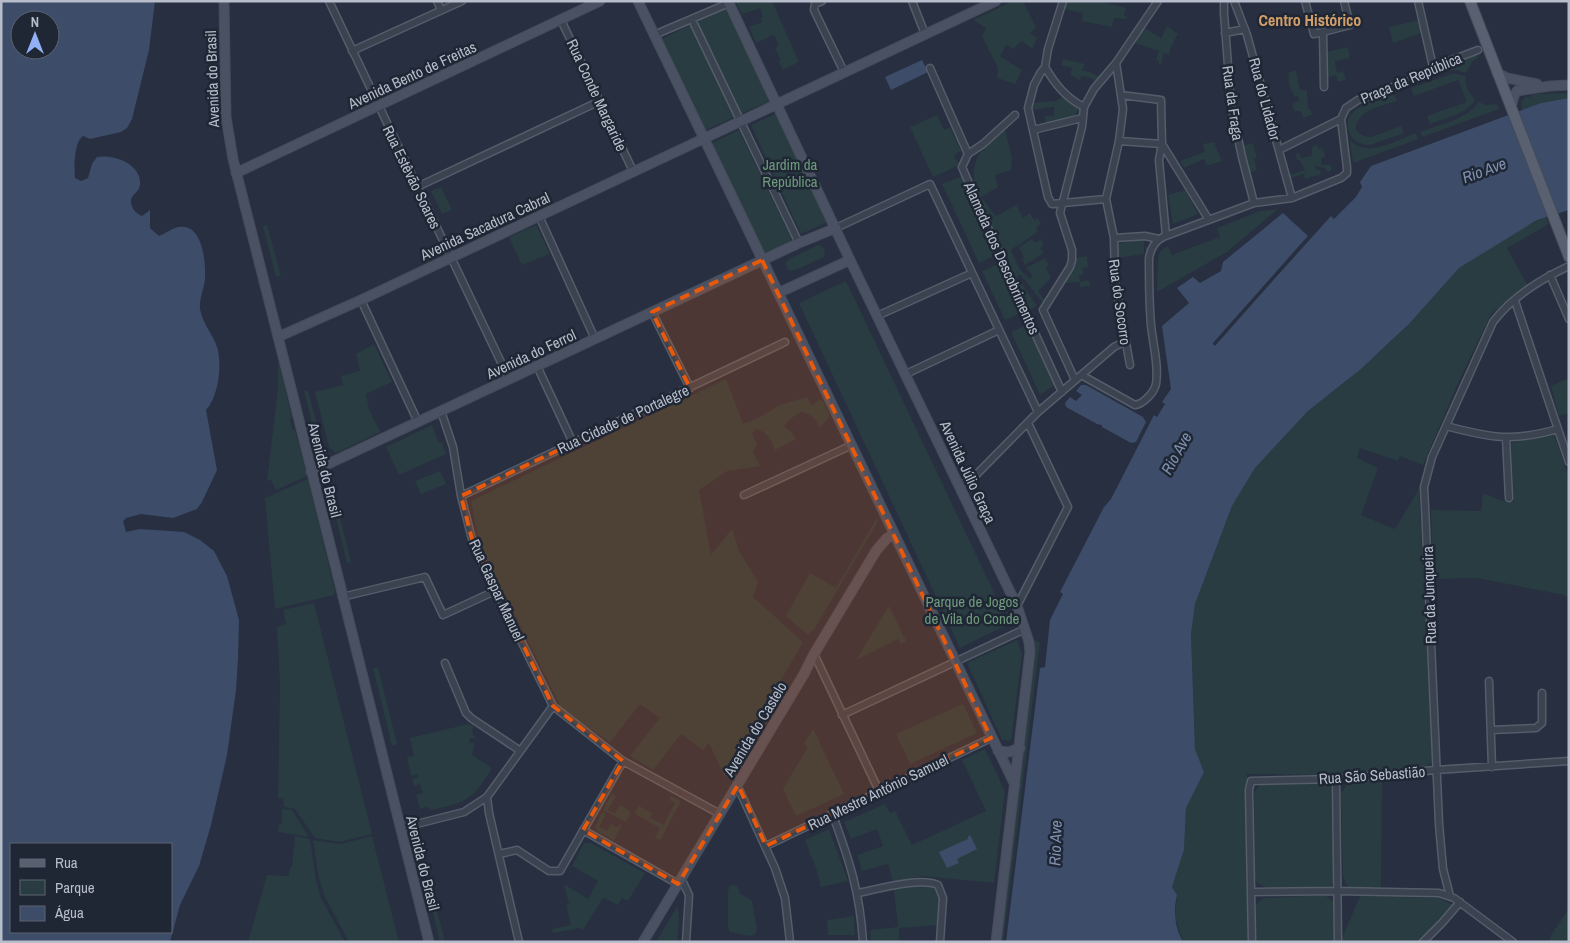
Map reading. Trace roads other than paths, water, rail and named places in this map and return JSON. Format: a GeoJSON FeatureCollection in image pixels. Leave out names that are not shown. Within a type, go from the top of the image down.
{"type":"FeatureCollection","features":[{"type":"Feature","properties":{"kind":"main road"},"geometry":{"type":"LineString","coordinates":[[1470,1],[1556,224],[1568,263]]}},
{"type":"Feature","properties":{"kind":"street","name":"Avenida do Brasil"},"geometry":{"type":"LineString","coordinates":[[224,1],[226,117],[236,173],[429,942]]}},
{"type":"Feature","properties":{"kind":"street","name":"Rua Estêvão Soares"},"geometry":{"type":"LineString","coordinates":[[329,1],[509,379]]}},
{"type":"Feature","properties":{"kind":"street"},"geometry":{"type":"LineString","coordinates":[[437,1],[441,10]]}},
{"type":"Feature","properties":{"kind":"street"},"geometry":{"type":"LineString","coordinates":[[352,51],[462,1]]}},
{"type":"Feature","properties":{"kind":"street","name":"Avenida Bento de Freitas"},"geometry":{"type":"LineString","coordinates":[[236,173],[600,1]]}},
{"type":"Feature","properties":{"kind":"street"},"geometry":{"type":"LineString","coordinates":[[638,1],[991,738],[1016,786]]}},
{"type":"Feature","properties":{"kind":"street"},"geometry":{"type":"LineString","coordinates":[[822,1],[815,4],[814,10],[844,72]]}},
{"type":"Feature","properties":{"kind":"street"},"geometry":{"type":"LineString","coordinates":[[912,1],[926,34]]}},
{"type":"Feature","properties":{"kind":"street"},"geometry":{"type":"LineString","coordinates":[[704,139],[996,1]]}},
{"type":"Feature","properties":{"kind":"street"},"geometry":{"type":"LineString","coordinates":[[1063,1],[1048,49],[1045,67],[1037,78],[1029,101],[1028,115],[1048,197],[1052,204],[1106,199],[1119,141],[1123,109],[1116,64]]}},
{"type":"Feature","properties":{"kind":"street"},"geometry":{"type":"LineString","coordinates":[[1076,380],[1043,310],[1070,267],[1072,260],[1072,250],[1060,212],[1082,127],[1084,108],[1094,90],[1116,64],[1158,1]]}},
{"type":"Feature","properties":{"kind":"street","name":"Rua da Fraga"},"geometry":{"type":"LineString","coordinates":[[1224,1],[1231,105],[1254,203]]}},
{"type":"Feature","properties":{"kind":"street","name":"Rua do Lidador"},"geometry":{"type":"LineString","coordinates":[[1234,1],[1245,30],[1292,198]]}},
{"type":"Feature","properties":{"kind":"street"},"geometry":{"type":"LineString","coordinates":[[1305,1],[1314,34],[1350,25],[1344,1]]}},
{"type":"Feature","properties":{"kind":"street"},"geometry":{"type":"LineString","coordinates":[[1418,1],[1433,67]]}},
{"type":"Feature","properties":{"kind":"street","name":"Avenida Júlio Graça"},"geometry":{"type":"LineString","coordinates":[[654,35],[728,2],[1017,606],[1029,642],[1030,652],[1016,786],[996,942]]}},
{"type":"Feature","properties":{"kind":"street","name":"Rua Conde Margaride"},"geometry":{"type":"LineString","coordinates":[[561,20],[634,171]]}},
{"type":"Feature","properties":{"kind":"street"},"geometry":{"type":"LineString","coordinates":[[694,24],[799,243]]}},
{"type":"Feature","properties":{"kind":"street"},"geometry":{"type":"LineString","coordinates":[[1225,33],[1245,30]]}},
{"type":"Feature","properties":{"kind":"street"},"geometry":{"type":"LineString","coordinates":[[1323,32],[1324,87]]}},
{"type":"Feature","properties":{"kind":"street","name":"Praça da República"},"geometry":{"type":"LineString","coordinates":[[1279,150],[1341,119],[1342,114],[1352,104],[1430,73],[1433,67],[1478,50]]}},
{"type":"Feature","properties":{"kind":"street"},"geometry":{"type":"LineString","coordinates":[[1045,67],[1063,92],[1084,108]]}},
{"type":"Feature","properties":{"kind":"street","name":"Alameda dos Descobrimentos"},"geometry":{"type":"LineString","coordinates":[[930,68],[968,154],[962,166],[1010,279],[1062,392]]}},
{"type":"Feature","properties":{"kind":"street"},"geometry":{"type":"LineString","coordinates":[[1497,73],[1507,78],[1550,86]]}},
{"type":"Feature","properties":{"kind":"street"},"geometry":{"type":"LineString","coordinates":[[1504,89],[1517,80]]}},
{"type":"Feature","properties":{"kind":"street"},"geometry":{"type":"LineString","coordinates":[[1504,89],[1517,91],[1569,85]]}},
{"type":"Feature","properties":{"kind":"street"},"geometry":{"type":"LineString","coordinates":[[1511,110],[1517,91]]}},
{"type":"Feature","properties":{"kind":"street"},"geometry":{"type":"LineString","coordinates":[[1122,95],[1161,100],[1162,144],[1159,160],[1166,236]]}},
{"type":"Feature","properties":{"kind":"street"},"geometry":{"type":"LineString","coordinates":[[417,187],[600,101]]}},
{"type":"Feature","properties":{"kind":"street"},"geometry":{"type":"LineString","coordinates":[[968,154],[1015,115]]}},
{"type":"Feature","properties":{"kind":"street"},"geometry":{"type":"LineString","coordinates":[[1033,130],[1082,118]]}},
{"type":"Feature","properties":{"kind":"street"},"geometry":{"type":"LineString","coordinates":[[1083,376],[1135,405],[1142,403],[1156,384],[1157,368],[1151,327],[1149,259],[1151,249],[1159,239],[1254,203],[1292,198],[1341,178],[1348,168],[1341,119]]}},
{"type":"Feature","properties":{"kind":"street","name":"Avenida Sacadura Cabral"},"geometry":{"type":"LineString","coordinates":[[278,337],[704,139]]}},
{"type":"Feature","properties":{"kind":"street"},"geometry":{"type":"LineString","coordinates":[[1119,141],[1162,144]]}},
{"type":"Feature","properties":{"kind":"street"},"geometry":{"type":"LineString","coordinates":[[1162,144],[1209,220]]}},
{"type":"Feature","properties":{"kind":"street","name":"Alameda dos Descobrimentos"},"geometry":{"type":"LineString","coordinates":[[836,228],[930,184],[1038,412]]}},
{"type":"Feature","properties":{"kind":"street","name":"Rua do Socorro"},"geometry":{"type":"LineString","coordinates":[[1106,199],[1114,238],[1115,282],[1130,364]]}},
{"type":"Feature","properties":{"kind":"street"},"geometry":{"type":"LineString","coordinates":[[540,216],[595,339]]}},
{"type":"Feature","properties":{"kind":"street"},"geometry":{"type":"LineString","coordinates":[[762,260],[836,228]]}},
{"type":"Feature","properties":{"kind":"street"},"geometry":{"type":"LineString","coordinates":[[1114,238],[1145,236],[1159,239]]}},
{"type":"Feature","properties":{"kind":"street","name":"Avenida do Ferrol"},"geometry":{"type":"LineString","coordinates":[[311,472],[762,260]]}},
{"type":"Feature","properties":{"kind":"street"},"geometry":{"type":"LineString","coordinates":[[778,293],[850,260]]}},
{"type":"Feature","properties":{"kind":"street","name":"Rua da Junqueira"},"geometry":{"type":"LineString","coordinates":[[1450,896],[1443,869],[1436,770],[1424,487],[1432,457],[1493,322],[1533,286],[1568,263]]}},
{"type":"Feature","properties":{"kind":"street"},"geometry":{"type":"LineString","coordinates":[[877,316],[972,272]]}},
{"type":"Feature","properties":{"kind":"street"},"geometry":{"type":"LineString","coordinates":[[1550,275],[1569,320]]}},
{"type":"Feature","properties":{"kind":"street"},"geometry":{"type":"LineString","coordinates":[[360,300],[418,422]]}},
{"type":"Feature","properties":{"kind":"street"},"geometry":{"type":"LineString","coordinates":[[1515,301],[1569,462]]}},
{"type":"Feature","properties":{"kind":"street"},"geometry":{"type":"LineString","coordinates":[[652,312],[690,388]]}},
{"type":"Feature","properties":{"kind":"street"},"geometry":{"type":"LineString","coordinates":[[906,374],[999,330]]}},
{"type":"Feature","properties":{"kind":"street"},"geometry":{"type":"LineString","coordinates":[[959,486],[975,476],[1038,412],[1083,376],[1114,347],[1126,341]]}},
{"type":"Feature","properties":{"kind":"street","name":"Rua Cidade de Portalegre"},"geometry":{"type":"LineString","coordinates":[[461,496],[785,342]]}},
{"type":"Feature","properties":{"kind":"street"},"geometry":{"type":"LineString","coordinates":[[537,366],[573,443]]}},
{"type":"Feature","properties":{"kind":"street","name":"Rua Gaspar Manuel"},"geometry":{"type":"LineString","coordinates":[[441,411],[453,447],[461,496],[473,543],[553,706]]}},
{"type":"Feature","properties":{"kind":"street"},"geometry":{"type":"LineString","coordinates":[[1017,606],[1068,507],[1028,423]]}},
{"type":"Feature","properties":{"kind":"street"},"geometry":{"type":"LineString","coordinates":[[1446,426],[1476,434],[1506,438],[1534,435],[1558,429]]}},
{"type":"Feature","properties":{"kind":"street"},"geometry":{"type":"LineString","coordinates":[[1506,438],[1509,498]]}},
{"type":"Feature","properties":{"kind":"street"},"geometry":{"type":"LineString","coordinates":[[744,495],[852,446]]}},
{"type":"Feature","properties":{"kind":"street","name":"Avenida do Castelo"},"geometry":{"type":"LineString","coordinates":[[643,942],[876,551],[887,538],[894,534]]}},
{"type":"Feature","properties":{"kind":"street"},"geometry":{"type":"LineString","coordinates":[[342,596],[425,577],[443,615],[497,590]]}},
{"type":"Feature","properties":{"kind":"street"},"geometry":{"type":"LineString","coordinates":[[842,715],[1025,629]]}},
{"type":"Feature","properties":{"kind":"street"},"geometry":{"type":"LineString","coordinates":[[814,654],[879,791]]}},
{"type":"Feature","properties":{"kind":"street"},"geometry":{"type":"LineString","coordinates":[[445,663],[466,713],[519,750]]}},
{"type":"Feature","properties":{"kind":"street"},"geometry":{"type":"LineString","coordinates":[[1489,681],[1492,767]]}},
{"type":"Feature","properties":{"kind":"street"},"geometry":{"type":"LineString","coordinates":[[1491,730],[1536,728],[1542,723],[1542,693]]}},
{"type":"Feature","properties":{"kind":"street"},"geometry":{"type":"LineString","coordinates":[[401,828],[464,812],[476,806],[487,797],[519,750],[553,706],[623,761],[720,814]]}},
{"type":"Feature","properties":{"kind":"street","name":"Rua Mestre António Samuel"},"geometry":{"type":"LineString","coordinates":[[766,846],[991,738]]}},
{"type":"Feature","properties":{"kind":"street"},"geometry":{"type":"LineString","coordinates":[[998,751],[1009,752],[1020,748]]}},
{"type":"Feature","properties":{"kind":"street"},"geometry":{"type":"LineString","coordinates":[[499,854],[517,850],[548,871],[560,871],[623,761]]}},
{"type":"Feature","properties":{"kind":"street","name":"Rua São Sebastião"},"geometry":{"type":"LineString","coordinates":[[1251,892],[1249,790],[1251,781],[1336,779],[1569,761]]}},
{"type":"Feature","properties":{"kind":"street"},"geometry":{"type":"LineString","coordinates":[[1336,779],[1338,942]]}},
{"type":"Feature","properties":{"kind":"street"},"geometry":{"type":"LineString","coordinates":[[737,785],[775,868],[785,898],[790,942]]}},
{"type":"Feature","properties":{"kind":"street"},"geometry":{"type":"LineString","coordinates":[[487,797],[519,942]]}},
{"type":"Feature","properties":{"kind":"street"},"geometry":{"type":"LineString","coordinates":[[476,806],[489,813]]}},
{"type":"Feature","properties":{"kind":"street"},"geometry":{"type":"LineString","coordinates":[[832,814],[850,862],[858,893],[863,942]]}},
{"type":"Feature","properties":{"kind":"street"},"geometry":{"type":"LineString","coordinates":[[583,830],[686,886],[689,895],[686,942]]}},
{"type":"Feature","properties":{"kind":"street"},"geometry":{"type":"LineString","coordinates":[[858,893],[930,881],[938,885],[943,898],[940,942]]}},
{"type":"Feature","properties":{"kind":"street"},"geometry":{"type":"LineString","coordinates":[[1252,942],[1251,892],[1338,890],[1439,893],[1450,896],[1513,942]]}},
{"type":"Feature","properties":{"kind":"street"},"geometry":{"type":"LineString","coordinates":[[1423,942],[1460,902]]}},
{"type":"Feature","properties":{"kind":"water"},"geometry":{"type":"Polygon","coordinates":[[[1,1],[155,1],[149,50],[132,119],[127,128],[121,132],[90,139],[83,136],[80,139],[76,149],[75,178],[81,181],[88,178],[92,164],[97,157],[111,157],[126,162],[137,171],[139,178],[139,188],[131,199],[132,206],[136,212],[142,216],[150,210],[150,228],[159,236],[179,227],[187,227],[198,237],[204,254],[205,272],[200,309],[216,344],[219,360],[217,387],[206,410],[217,470],[197,509],[173,518],[141,514],[126,518],[123,521],[126,532],[140,529],[184,532],[200,540],[214,551],[227,576],[239,620],[236,690],[227,755],[211,825],[199,866],[180,905],[170,942],[1,942],[1,1]]]}},
{"type":"Feature","properties":{"kind":"water"},"geometry":{"type":"Polygon","coordinates":[[[922,60],[928,72],[891,90],[885,77],[922,60]]]}},
{"type":"Feature","properties":{"kind":"water","name":"Rio Ave"},"geometry":{"type":"Polygon","coordinates":[[[1569,98],[1569,210],[1537,220],[1459,268],[1409,324],[1361,369],[1308,411],[1255,468],[1232,506],[1195,604],[1191,634],[1195,749],[1204,772],[1186,808],[1184,850],[1172,887],[1177,895],[1175,919],[1183,942],[1006,942],[1040,668],[1045,667],[1050,620],[1063,594],[1060,592],[1104,507],[1111,499],[1154,415],[1157,417],[1165,404],[1162,402],[1171,389],[1162,326],[1189,303],[1177,288],[1193,277],[1200,283],[1221,271],[1223,262],[1283,213],[1308,236],[1213,343],[1215,345],[1331,216],[1334,219],[1356,197],[1362,187],[1360,182],[1371,166],[1541,103],[1569,98]]]}},
{"type":"Feature","properties":{"kind":"water"},"geometry":{"type":"Polygon","coordinates":[[[1081,385],[1086,385],[1143,417],[1146,422],[1136,442],[1131,443],[1102,427],[1102,425],[1066,407],[1065,403],[1070,397],[1076,401],[1082,395],[1076,391],[1081,385]]]}},
{"type":"Feature","properties":{"kind":"water"},"geometry":{"type":"Polygon","coordinates":[[[970,835],[977,849],[957,859],[959,863],[947,868],[939,852],[968,839],[970,835]]]}},
{"type":"Feature","properties":{"kind":"district","name":"Centro Histórico"},"geometry":{"type":"Point","coordinates":[1310,20]}},
{"type":"Feature","properties":{"kind":"park label","name":"Jardim da República"},"geometry":{"type":"Point","coordinates":[790,172]}},
{"type":"Feature","properties":{"kind":"park label","name":"Parque de Jogos de Vila do Conde"},"geometry":{"type":"Point","coordinates":[972,610]}}]}
